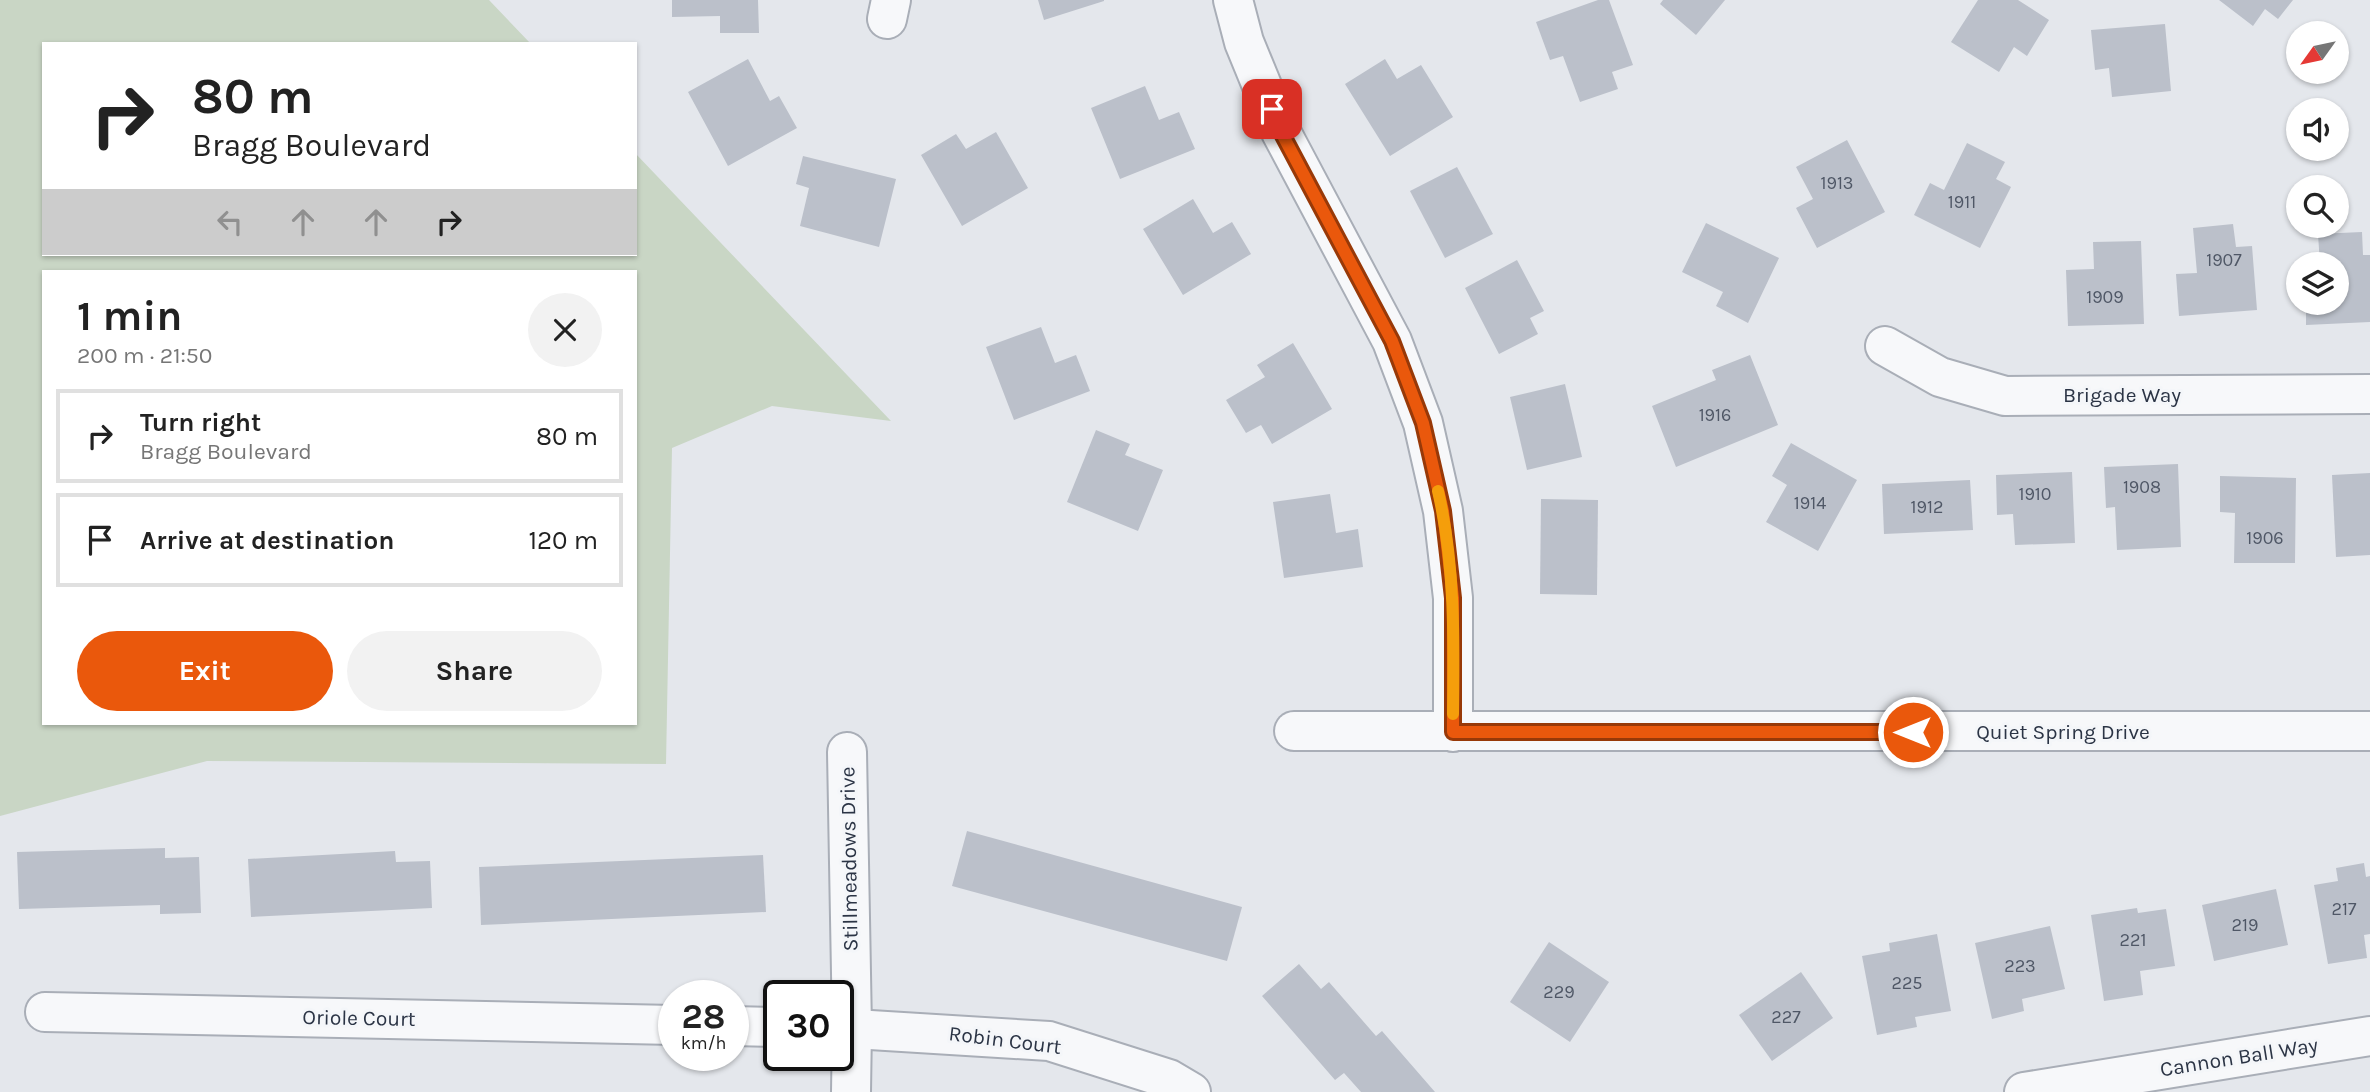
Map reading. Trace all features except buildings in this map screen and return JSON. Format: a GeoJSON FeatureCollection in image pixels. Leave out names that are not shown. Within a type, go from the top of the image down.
{"type":"FeatureCollection","features":[{"type":"Feature","properties":{"kind":"street"},"geometry":{"type":"LineString","coordinates":[[1233,0],[1244,42],[1281,132],[1392,341],[1423,423],[1443,511],[1453,598],[1453,732]]}},
{"type":"Feature","properties":{"kind":"street","name":"Brigade Way"},"geometry":{"type":"LineString","coordinates":[[1885,346],[1940,377],[2005,396],[2370,394]]}},
{"type":"Feature","properties":{"kind":"street","name":"Quiet Spring Drive"},"geometry":{"type":"LineString","coordinates":[[1294,731],[2370,731]]}},
{"type":"Feature","properties":{"kind":"street","name":"Stillmeadows Drive"},"geometry":{"type":"LineString","coordinates":[[845,980],[847,752]]}},
{"type":"Feature","properties":{"kind":"street","name":"Oriole Court"},"geometry":{"type":"LineString","coordinates":[[45,1012],[658,1025]]}},
{"type":"Feature","properties":{"kind":"street","name":"Robin Court"},"geometry":{"type":"LineString","coordinates":[[854,1029],[1049,1041],[1169,1079],[1191,1092]]}},
{"type":"Feature","properties":{"kind":"street","name":"Cannon Ball Way"},"geometry":{"type":"LineString","coordinates":[[2024,1092],[2102,1086],[2370,1036]]}},
{"type":"Feature","properties":{"kind":"street","name":"Stillmeadows Drive"},"geometry":{"type":"LineString","coordinates":[[849,1071],[851,1092]]}},
{"type":"Feature","properties":{"kind":"green space"},"geometry":{"type":"Polygon","coordinates":[[[0,0],[489,0],[529,42],[42,42],[42,256],[637,256],[637,155],[891,421],[772,406],[672,448],[666,764],[207,761],[0,816],[0,0]]]}},
{"type":"Feature","properties":{"kind":"slow traffic"},"geometry":{"type":"LineString","coordinates":[[1438,491],[1443,511],[1453,598],[1453,714]]}},
{"type":"Feature","properties":{"kind":"route"},"geometry":{"type":"LineString","coordinates":[[1272,109],[1281,132],[1392,341],[1423,423],[1443,511],[1453,598],[1453,732],[1913,732]]}}]}
